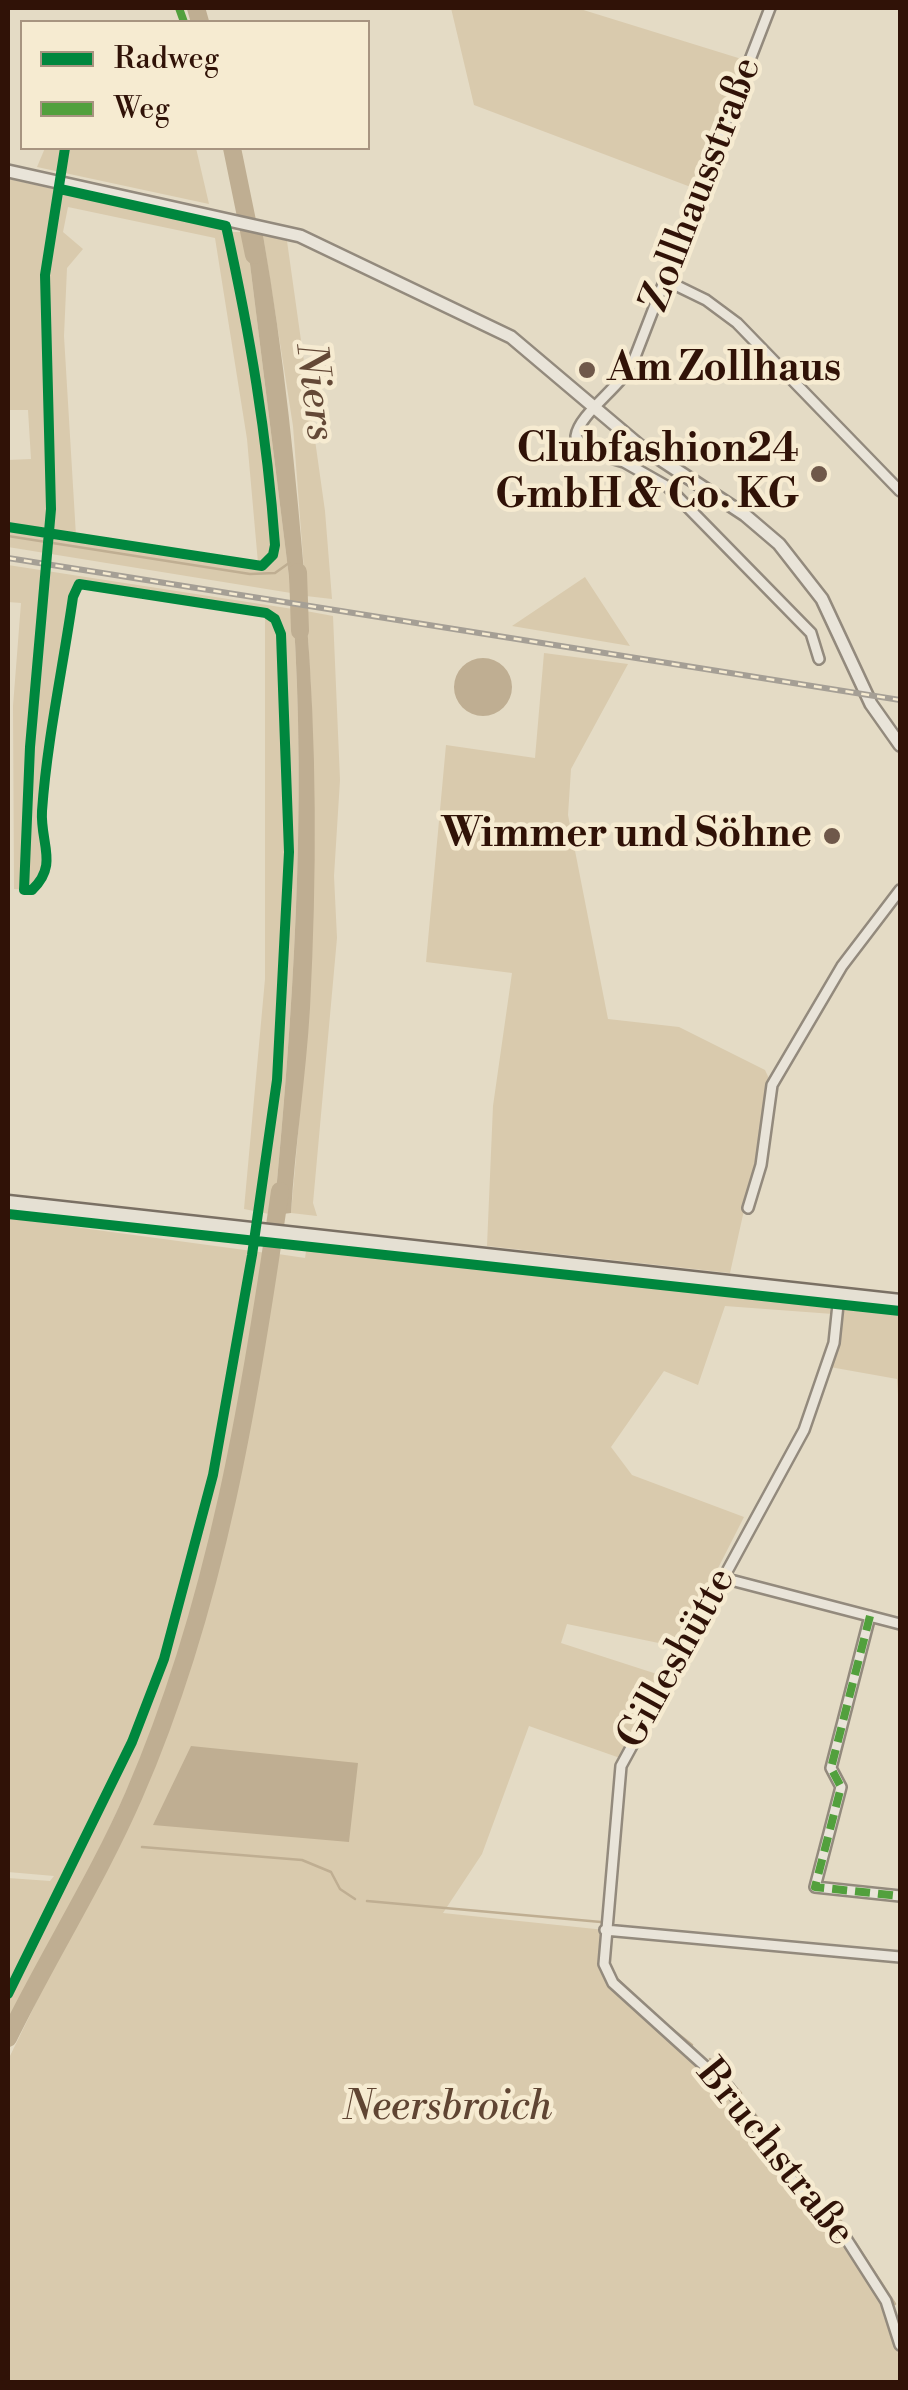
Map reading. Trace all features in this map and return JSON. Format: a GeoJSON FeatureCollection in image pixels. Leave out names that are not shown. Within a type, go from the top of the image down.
{"type":"FeatureCollection","features":[{"type":"Feature","properties":{"kind":"main road"},"geometry":{"type":"LineString","coordinates":[[8,1203],[900,1302]]}},
{"type":"Feature","properties":{"kind":"street","name":"Zollhausstraße"},"geometry":{"type":"LineString","coordinates":[[770,8],[628,372],[576,430],[582,449],[637,468],[677,494],[810,633],[819,659]]}},
{"type":"Feature","properties":{"kind":"street"},"geometry":{"type":"LineString","coordinates":[[8,171],[260,226],[315,242],[501,331],[655,457],[751,519],[791,556],[822,599],[883,722],[900,745]]}},
{"type":"Feature","properties":{"kind":"street"},"geometry":{"type":"LineString","coordinates":[[667,280],[706,300],[737,323],[900,491]]}},
{"type":"Feature","properties":{"kind":"street"},"geometry":{"type":"LineString","coordinates":[[748,1208],[759,1176],[772,1085],[842,966],[900,890]]}},
{"type":"Feature","properties":{"kind":"street","name":"Gilleshütte"},"geometry":{"type":"LineString","coordinates":[[606,1930],[620,1766],[807,1423],[834,1343],[839,1295]]}},
{"type":"Feature","properties":{"kind":"street"},"geometry":{"type":"LineString","coordinates":[[723,1578],[900,1624]]}},
{"type":"Feature","properties":{"kind":"street"},"geometry":{"type":"LineString","coordinates":[[870,1616],[831,1768],[842,1787],[815,1887],[900,1896]]}},
{"type":"Feature","properties":{"kind":"street"},"geometry":{"type":"LineString","coordinates":[[606,1930],[900,1957]]}},
{"type":"Feature","properties":{"kind":"street","name":"Bruchstraße"},"geometry":{"type":"LineString","coordinates":[[606,1930],[605,1974],[729,2088],[805,2198],[837,2227],[855,2253],[886,2301],[900,2344]]}},
{"type":"Feature","properties":{"kind":"green space"},"geometry":{"type":"Polygon","coordinates":[[[451,8],[577,8],[748,61],[696,189],[474,105],[451,8]]]}},
{"type":"Feature","properties":{"kind":"green space"},"geometry":{"type":"Polygon","coordinates":[[[44,150],[196,150],[209,204],[37,167],[44,150]]]}},
{"type":"Feature","properties":{"kind":"green space"},"geometry":{"type":"Polygon","coordinates":[[[8,179],[224,227],[227,240],[232,232],[246,232],[291,593],[8,547],[8,460],[31,459],[28,410],[8,410],[8,179]],[[68,207],[63,232],[83,249],[67,268],[64,336],[76,536],[258,563],[247,439],[215,238],[68,207]]]}},
{"type":"Feature","properties":{"kind":"green space"},"geometry":{"type":"Polygon","coordinates":[[[263,235],[287,241],[325,511],[332,599],[306,596],[293,426],[263,235]]]}},
{"type":"Feature","properties":{"kind":"green space"},"geometry":{"type":"Polygon","coordinates":[[[8,565],[293,609],[299,761],[296,912],[274,1215],[244,1209],[265,979],[265,613],[78,584],[42,814],[50,861],[43,879],[32,890],[14,889],[13,706],[21,603],[8,602],[8,565]]]}},
{"type":"Feature","properties":{"kind":"green space"},"geometry":{"type":"Polygon","coordinates":[[[585,577],[630,646],[512,626],[585,577]]]}},
{"type":"Feature","properties":{"kind":"green space"},"geometry":{"type":"Polygon","coordinates":[[[306,611],[333,616],[340,780],[334,876],[337,938],[313,1203],[317,1216],[291,1213],[312,912],[313,762],[306,611]]]}},
{"type":"Feature","properties":{"kind":"green space"},"geometry":{"type":"Polygon","coordinates":[[[544,653],[628,664],[571,769],[568,815],[608,1019],[679,1027],[765,1070],[772,1085],[730,1273],[487,1246],[493,1106],[512,973],[426,962],[446,745],[535,758],[544,653]]]}},
{"type":"Feature","properties":{"kind":"green space"},"geometry":{"type":"Polygon","coordinates":[[[8,1218],[267,1253],[215,1525],[169,1684],[115,1817],[8,2030],[8,1878],[50,1881],[54,1876],[8,1872],[8,1218]]]}},
{"type":"Feature","properties":{"kind":"green space","name":"Neersbroich"},"geometry":{"type":"Polygon","coordinates":[[[307,1245],[824,1298],[833,1314],[725,1306],[698,1385],[664,1371],[611,1447],[632,1475],[744,1517],[678,1647],[567,1624],[561,1643],[663,1676],[620,1758],[529,1726],[482,1854],[443,1913],[605,1930],[604,1970],[723,2081],[781,2169],[862,2265],[889,2317],[900,2382],[8,2382],[8,2060],[140,1790],[180,1685],[212,1584],[238,1480],[278,1254],[305,1258],[307,1245]]]}},
{"type":"Feature","properties":{"kind":"green space"},"geometry":{"type":"Polygon","coordinates":[[[855,1304],[900,1311],[900,1425],[897,1379],[830,1367],[842,1328],[842,1307],[855,1304]]]}},
{"type":"Feature","properties":{"kind":"shaded area"},"geometry":{"type":"Polygon","coordinates":[[[246,232],[263,235],[289,415],[306,596],[291,593],[246,232]]]}},
{"type":"Feature","properties":{"kind":"shaded area"},"geometry":{"type":"Polygon","coordinates":[[[293,609],[306,611],[310,661],[314,909],[308,1034],[291,1213],[274,1215],[296,912],[299,761],[293,609]]]}},
{"type":"Feature","properties":{"kind":"shaded area"},"geometry":{"type":"Polygon","coordinates":[[[483,658],[504,666],[512,687],[504,708],[483,716],[462,708],[454,687],[462,666],[483,658]]]}},
{"type":"Feature","properties":{"kind":"shaded area"},"geometry":{"type":"Polygon","coordinates":[[[191,1746],[358,1763],[349,1842],[153,1825],[191,1746]]]}},
{"type":"Feature","properties":{"kind":"waterway","name":"Niers"},"geometry":{"type":"LineString","coordinates":[[196,8],[199,20]]}},
{"type":"Feature","properties":{"kind":"waterway","name":"Niers"},"geometry":{"type":"LineString","coordinates":[[232,150],[254,255]]}},
{"type":"Feature","properties":{"kind":"waterway"},"geometry":{"type":"LineString","coordinates":[[8,536],[250,574],[275,573],[289,563]]}},
{"type":"Feature","properties":{"kind":"waterway","name":"Niers"},"geometry":{"type":"LineString","coordinates":[[298,572],[300,631]]}},
{"type":"Feature","properties":{"kind":"waterway","name":"Niers"},"geometry":{"type":"LineString","coordinates":[[8,2038],[120,1826],[163,1723],[188,1649],[243,1422],[280,1191]]}},
{"type":"Feature","properties":{"kind":"waterway"},"geometry":{"type":"LineString","coordinates":[[142,1847],[302,1860],[331,1872],[340,1889],[355,1899]]}},
{"type":"Feature","properties":{"kind":"waterway"},"geometry":{"type":"LineString","coordinates":[[367,1901],[601,1922]]}},
{"type":"Feature","properties":{"kind":"waterway"},"geometry":{"type":"LineString","coordinates":[[613,1975],[659,2019]]}},
{"type":"Feature","properties":{"kind":"waterway"},"geometry":{"type":"LineString","coordinates":[[667,2025],[692,2045]]}},
{"type":"Feature","properties":{"kind":"waterway"},"geometry":{"type":"LineString","coordinates":[[710,2059],[741,2093]]}},
{"type":"Feature","properties":{"kind":"waterway"},"geometry":{"type":"LineString","coordinates":[[750,2107],[808,2191]]}},
{"type":"Feature","properties":{"kind":"waterway"},"geometry":{"type":"LineString","coordinates":[[812,2197],[842,2222],[850,2235]]}},
{"type":"Feature","properties":{"kind":"waterway"},"geometry":{"type":"LineString","coordinates":[[855,2242],[895,2304]]}},
{"type":"Feature","properties":{"kind":"waterway"},"geometry":{"type":"LineString","coordinates":[[899,2317],[900,2323]]}},
{"type":"Feature","properties":{"kind":"railway"},"geometry":{"type":"LineString","coordinates":[[8,558],[900,700]]}},
{"type":"Feature","properties":{"kind":"marked path"},"geometry":{"type":"LineString","coordinates":[[179,8],[183,20]]}},
{"type":"Feature","properties":{"kind":"marked path"},"geometry":{"type":"LineString","coordinates":[[870,1616],[831,1768],[841,1787],[815,1887],[900,1896]]}},
{"type":"Feature","properties":{"kind":"cycle path"},"geometry":{"type":"LineString","coordinates":[[8,1994],[132,1742],[164,1659],[213,1475],[252,1255],[277,1080],[289,852],[281,634],[275,619],[266,613],[79,584],[73,597],[44,784],[42,823],[47,862],[40,881],[32,890],[24,890],[30,747],[51,509],[45,275],[65,150]]}},
{"type":"Feature","properties":{"kind":"cycle path"},"geometry":{"type":"LineString","coordinates":[[8,527],[262,566],[273,555],[275,545],[256,385],[226,226],[60,189]]}},
{"type":"Feature","properties":{"kind":"cycle path"},"geometry":{"type":"LineString","coordinates":[[8,1214],[900,1311]]}},
{"type":"Feature","properties":{"kind":"place","name":"Am Zollhaus"},"geometry":{"type":"Point","coordinates":[587,370]}},
{"type":"Feature","properties":{"kind":"place","name":"Clubfashion24 GmbH & Co. KG"},"geometry":{"type":"Point","coordinates":[819,474]}},
{"type":"Feature","properties":{"kind":"place","name":"Wimmer und Söhne"},"geometry":{"type":"Point","coordinates":[832,836]}}]}
